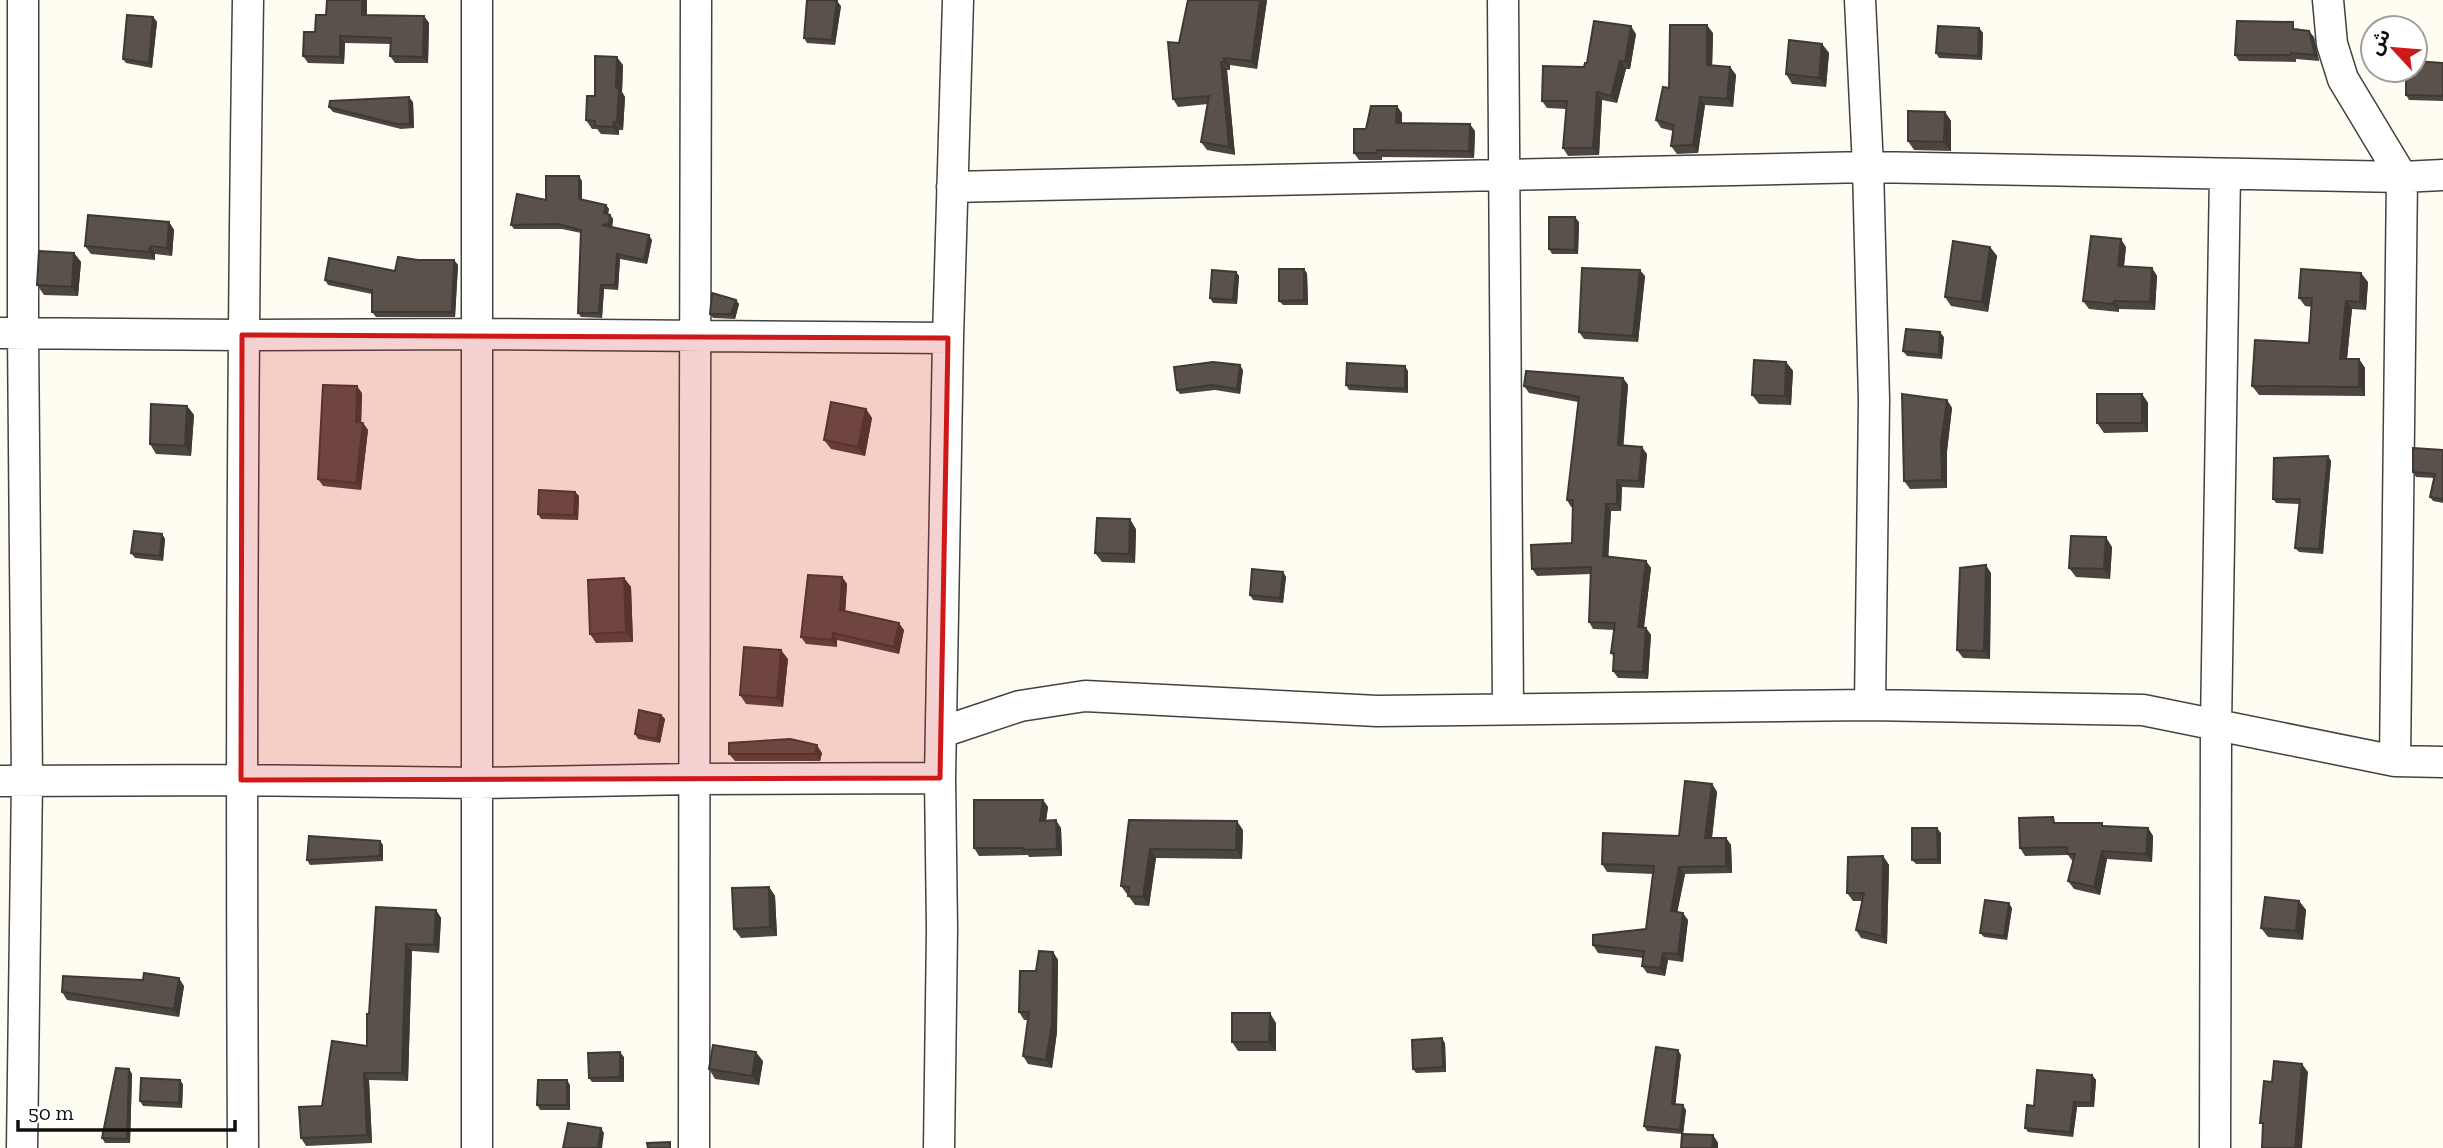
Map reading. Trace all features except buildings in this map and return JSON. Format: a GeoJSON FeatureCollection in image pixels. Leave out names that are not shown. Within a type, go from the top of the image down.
{"type":"FeatureCollection","features":[{"type":"Feature","properties":{"kind":"street"},"geometry":{"type":"LineString","coordinates":[[22,1148],[14,781],[12,333],[23,0]]}},
{"type":"Feature","properties":{"kind":"street"},"geometry":{"type":"LineString","coordinates":[[243,1148],[242,335],[248,0]]}},
{"type":"Feature","properties":{"kind":"street"},"geometry":{"type":"LineString","coordinates":[[477,0],[477,1148]]}},
{"type":"Feature","properties":{"kind":"street"},"geometry":{"type":"LineString","coordinates":[[695,1148],[692,779],[696,0]]}},
{"type":"Feature","properties":{"kind":"street"},"geometry":{"type":"LineString","coordinates":[[939,1148],[942,930],[940,778],[948,338],[958,0]]}},
{"type":"Feature","properties":{"kind":"street"},"geometry":{"type":"LineString","coordinates":[[1503,0],[1508,709]]}},
{"type":"Feature","properties":{"kind":"street"},"geometry":{"type":"LineString","coordinates":[[1860,0],[1868,167],[1874,400],[1870,705]]}},
{"type":"Feature","properties":{"kind":"street"},"geometry":{"type":"LineString","coordinates":[[2329,0],[2332,44],[2343,79],[2402,177],[2395,761]]}},
{"type":"Feature","properties":{"kind":"street"},"geometry":{"type":"LineString","coordinates":[[952,187],[1868,167],[2402,177],[2443,175]]}},
{"type":"Feature","properties":{"kind":"street"},"geometry":{"type":"LineString","coordinates":[[2215,1148],[2216,726],[2225,174]]}},
{"type":"Feature","properties":{"kind":"street"},"geometry":{"type":"LineString","coordinates":[[12,333],[948,338]]}},
{"type":"Feature","properties":{"kind":"street"},"geometry":{"type":"LineString","coordinates":[[942,732],[1020,706],[1084,696],[1377,710],[1870,705],[2143,710],[2395,761],[2443,762]]}},
{"type":"Feature","properties":{"kind":"street"},"geometry":{"type":"LineString","coordinates":[[14,781],[478,783],[940,778]]}},
{"type":"Feature","properties":{"kind":"highlighted area"},"geometry":{"type":"Polygon","coordinates":[[[242,335],[948,338],[940,778],[241,780],[242,335]]]}}]}
